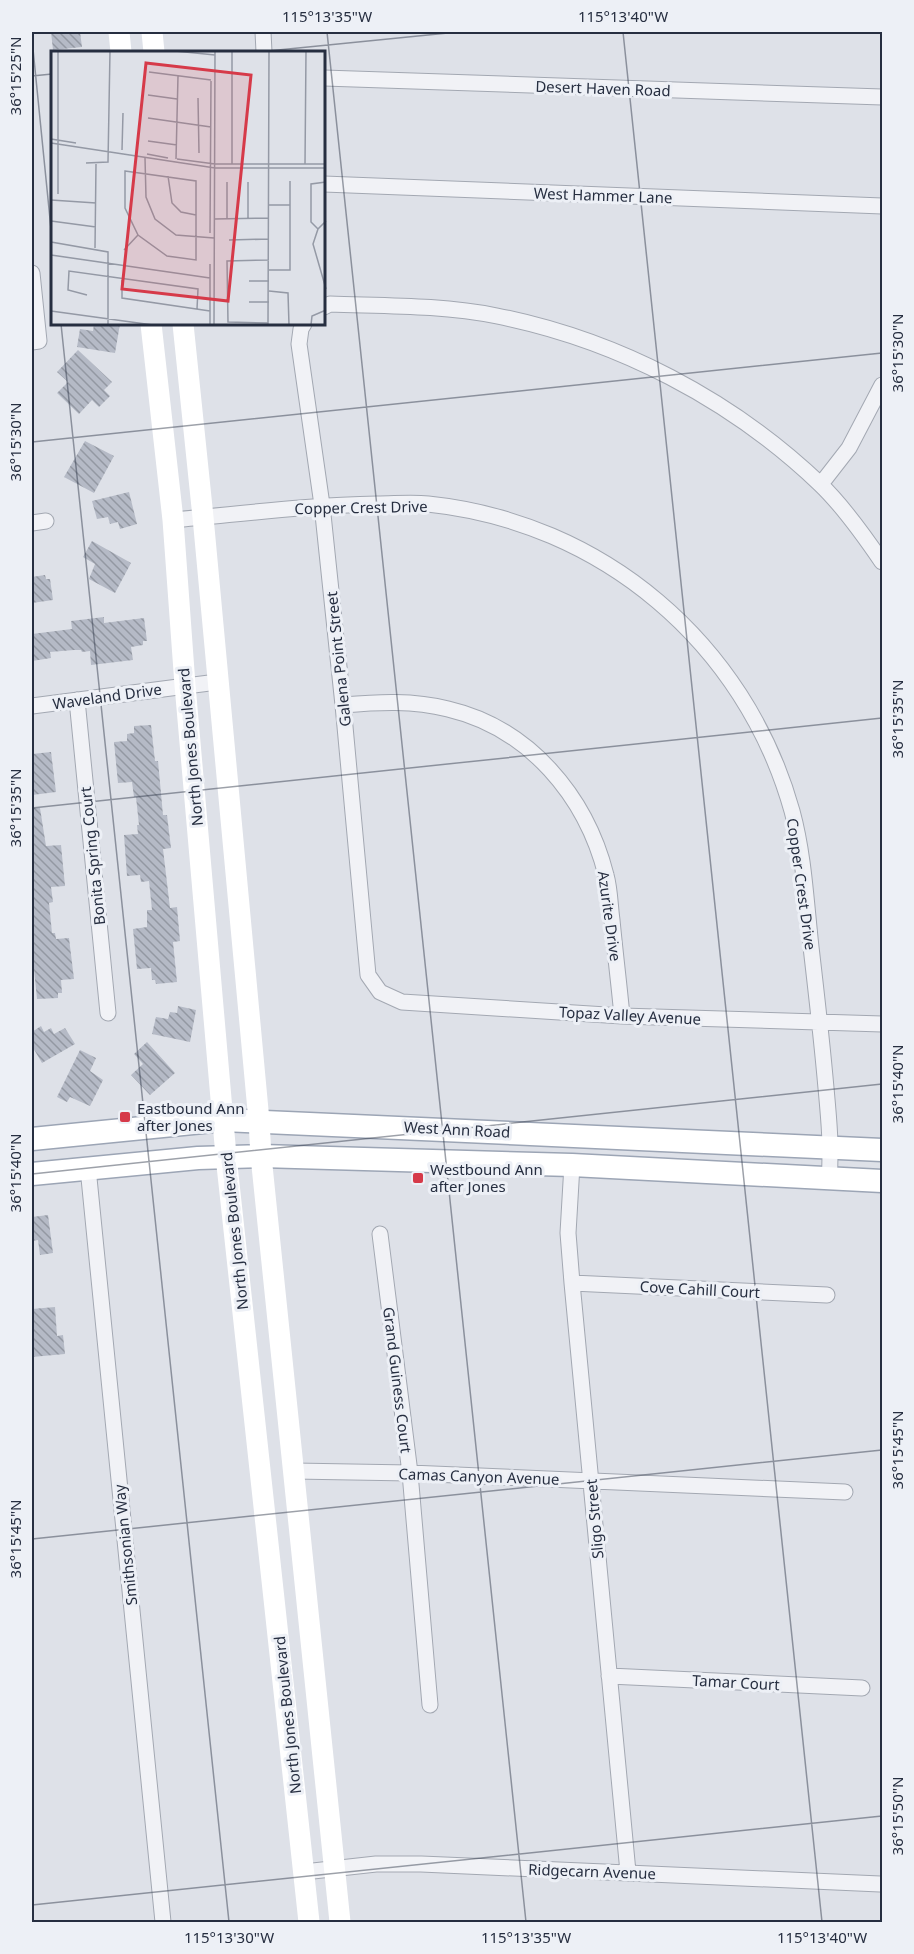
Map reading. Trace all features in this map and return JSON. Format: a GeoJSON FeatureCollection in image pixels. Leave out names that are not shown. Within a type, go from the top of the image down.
{"type":"FeatureCollection","features":[{"type":"Feature","properties":{"kind":"main road"},"geometry":{"type":"LineString","coordinates":[[119,32],[121,51]]}},
{"type":"Feature","properties":{"kind":"main road"},"geometry":{"type":"LineString","coordinates":[[152,32],[154,51]]}},
{"type":"Feature","properties":{"kind":"main road","name":"North Jones Boulevard"},"geometry":{"type":"LineString","coordinates":[[152,326],[173,520],[226,1156],[309,1923]]}},
{"type":"Feature","properties":{"kind":"main road"},"geometry":{"type":"LineString","coordinates":[[183,326],[261,1156],[340,1923]]}},
{"type":"Feature","properties":{"kind":"main road","name":"West Ann Road"},"geometry":{"type":"LineString","coordinates":[[32,1140],[223,1120],[882,1150]]}},
{"type":"Feature","properties":{"kind":"main road"},"geometry":{"type":"LineString","coordinates":[[572,1166],[575,1160],[582,1155],[609,1154],[664,1140]]}},
{"type":"Feature","properties":{"kind":"main road"},"geometry":{"type":"LineString","coordinates":[[32,1174],[226,1156],[261,1156],[572,1166],[882,1181]]}},
{"type":"Feature","properties":{"kind":"street"},"geometry":{"type":"LineString","coordinates":[[263,32],[264,51]]}},
{"type":"Feature","properties":{"kind":"street","name":"Desert Haven Road"},"geometry":{"type":"LineString","coordinates":[[326,78],[882,97]]}},
{"type":"Feature","properties":{"kind":"street","name":"West Hammer Lane"},"geometry":{"type":"LineString","coordinates":[[326,184],[882,206]]}},
{"type":"Feature","properties":{"kind":"street"},"geometry":{"type":"LineString","coordinates":[[32,273],[35,342]]}},
{"type":"Feature","properties":{"kind":"street"},"geometry":{"type":"LineString","coordinates":[[326,306],[330,304],[432,307],[496,315],[558,330],[609,348],[656,369],[704,395],[763,436],[821,484],[882,562]]}},
{"type":"Feature","properties":{"kind":"street","name":"Galena Point Street"},"geometry":{"type":"LineString","coordinates":[[303,326],[299,344],[322,505],[368,975],[380,992]]}},
{"type":"Feature","properties":{"kind":"street"},"geometry":{"type":"LineString","coordinates":[[821,484],[849,448],[882,385]]}},
{"type":"Feature","properties":{"kind":"street","name":"Copper Crest Drive"},"geometry":{"type":"LineString","coordinates":[[173,520],[322,505],[427,504],[498,516],[553,535],[617,569],[658,599],[689,629],[723,668],[767,742],[792,810],[800,846],[819,1022],[831,1148],[829,1179]]}},
{"type":"Feature","properties":{"kind":"street","name":"Waveland Drive"},"geometry":{"type":"LineString","coordinates":[[32,706],[218,682]]}},
{"type":"Feature","properties":{"kind":"street","name":"Bonita Spring Court"},"geometry":{"type":"LineString","coordinates":[[77,700],[108,1013]]}},
{"type":"Feature","properties":{"kind":"street","name":"Azurite Drive"},"geometry":{"type":"LineString","coordinates":[[343,705],[391,702],[447,708],[476,718],[537,756],[566,786],[584,815],[607,876],[622,1016]]}},
{"type":"Feature","properties":{"kind":"street","name":"Topaz Valley Avenue"},"geometry":{"type":"LineString","coordinates":[[380,992],[402,1002],[622,1016],[882,1024]]}},
{"type":"Feature","properties":{"kind":"street","name":"Sligo Street"},"geometry":{"type":"LineString","coordinates":[[572,1166],[568,1233],[572,1284],[628,1872]]}},
{"type":"Feature","properties":{"kind":"street","name":"Smithsonian Way"},"geometry":{"type":"LineString","coordinates":[[88,1168],[163,1923]]}},
{"type":"Feature","properties":{"kind":"street","name":"Grand Guiness Court"},"geometry":{"type":"LineString","coordinates":[[380,1234],[410,1473],[430,1706]]}},
{"type":"Feature","properties":{"kind":"street","name":"Cove Cahill Court"},"geometry":{"type":"LineString","coordinates":[[572,1284],[827,1295]]}},
{"type":"Feature","properties":{"kind":"street","name":"Camas Canyon Avenue"},"geometry":{"type":"LineString","coordinates":[[294,1471],[410,1473],[845,1492]]}},
{"type":"Feature","properties":{"kind":"street","name":"Tamar Court"},"geometry":{"type":"LineString","coordinates":[[609,1676],[862,1688]]}},
{"type":"Feature","properties":{"kind":"street","name":"Ridgecarn Avenue"},"geometry":{"type":"LineString","coordinates":[[304,1872],[376,1864],[421,1864],[880,1884]]}},
{"type":"Feature","properties":{"kind":"building"},"geometry":{"type":"Polygon","coordinates":[[[51,32],[80,32],[82,47],[53,50],[51,32]]]}},
{"type":"Feature","properties":{"kind":"building"},"geometry":{"type":"Polygon","coordinates":[[[94,326],[120,326],[115,353],[77,347],[80,329],[93,331],[94,326]]]}},
{"type":"Feature","properties":{"kind":"building"},"geometry":{"type":"Polygon","coordinates":[[[78,350],[112,382],[104,390],[110,396],[99,407],[92,400],[79,414],[57,393],[68,382],[57,372],[78,350]]]}},
{"type":"Feature","properties":{"kind":"building"},"geometry":{"type":"Polygon","coordinates":[[[85,441],[114,456],[94,493],[64,477],[85,441]]]}},
{"type":"Feature","properties":{"kind":"building"},"geometry":{"type":"Polygon","coordinates":[[[129,492],[137,524],[120,529],[118,522],[110,524],[108,517],[97,519],[92,501],[129,492]]]}},
{"type":"Feature","properties":{"kind":"building"},"geometry":{"type":"Polygon","coordinates":[[[92,541],[131,563],[115,593],[89,579],[95,564],[83,557],[92,541]]]}},
{"type":"Feature","properties":{"kind":"building"},"geometry":{"type":"Polygon","coordinates":[[[45,575],[46,579],[50,579],[53,600],[32,603],[32,577],[45,575]]]}},
{"type":"Feature","properties":{"kind":"building"},"geometry":{"type":"Polygon","coordinates":[[[104,617],[104,623],[144,618],[147,641],[143,641],[143,645],[131,647],[133,660],[91,665],[90,651],[74,650],[50,652],[51,658],[32,661],[32,634],[72,629],[71,621],[104,617]]]}},
{"type":"Feature","properties":{"kind":"building"},"geometry":{"type":"Polygon","coordinates":[[[151,725],[155,761],[158,761],[163,815],[167,815],[171,848],[163,849],[170,908],[177,907],[180,941],[173,942],[177,982],[156,984],[155,980],[152,980],[151,968],[137,969],[133,929],[147,927],[147,910],[152,910],[149,881],[141,882],[140,875],[127,876],[124,835],[138,834],[137,825],[139,825],[132,782],[118,783],[114,742],[127,741],[127,734],[134,733],[134,726],[151,725]]]}},
{"type":"Feature","properties":{"kind":"building"},"geometry":{"type":"Polygon","coordinates":[[[51,752],[56,792],[32,795],[32,754],[51,752]]]}},
{"type":"Feature","properties":{"kind":"building"},"geometry":{"type":"Polygon","coordinates":[[[32,808],[40,808],[46,846],[61,845],[65,886],[51,887],[53,902],[49,903],[52,933],[55,933],[56,939],[69,938],[74,979],[61,980],[62,993],[58,993],[58,998],[37,999],[32,959],[32,808]]]}},
{"type":"Feature","properties":{"kind":"building"},"geometry":{"type":"Polygon","coordinates":[[[178,1006],[196,1010],[190,1042],[152,1034],[156,1017],[168,1019],[170,1012],[177,1013],[178,1006]]]}},
{"type":"Feature","properties":{"kind":"building"},"geometry":{"type":"Polygon","coordinates":[[[41,1026],[44,1032],[51,1028],[54,1034],[65,1028],[75,1044],[42,1063],[32,1046],[32,1032],[41,1026]]]}},
{"type":"Feature","properties":{"kind":"building"},"geometry":{"type":"Polygon","coordinates":[[[147,1042],[175,1073],[150,1095],[131,1075],[143,1064],[134,1054],[147,1042]]]}},
{"type":"Feature","properties":{"kind":"building"},"geometry":{"type":"Polygon","coordinates":[[[80,1050],[96,1058],[90,1071],[103,1080],[90,1106],[70,1097],[67,1102],[57,1097],[80,1050]]]}},
{"type":"Feature","properties":{"kind":"building"},"geometry":{"type":"Polygon","coordinates":[[[48,1215],[53,1253],[40,1255],[38,1240],[32,1241],[32,1217],[48,1215]]]}},
{"type":"Feature","properties":{"kind":"building"},"geometry":{"type":"Polygon","coordinates":[[[55,1307],[57,1336],[63,1335],[65,1354],[32,1357],[32,1309],[55,1307]]]}},
{"type":"Feature","properties":{"kind":"place","name":"Eastbound Ann after Jones"},"geometry":{"type":"Point","coordinates":[125,1117]}},
{"type":"Feature","properties":{"kind":"place","name":"Westbound Ann after Jones"},"geometry":{"type":"Point","coordinates":[418,1178]}}]}
